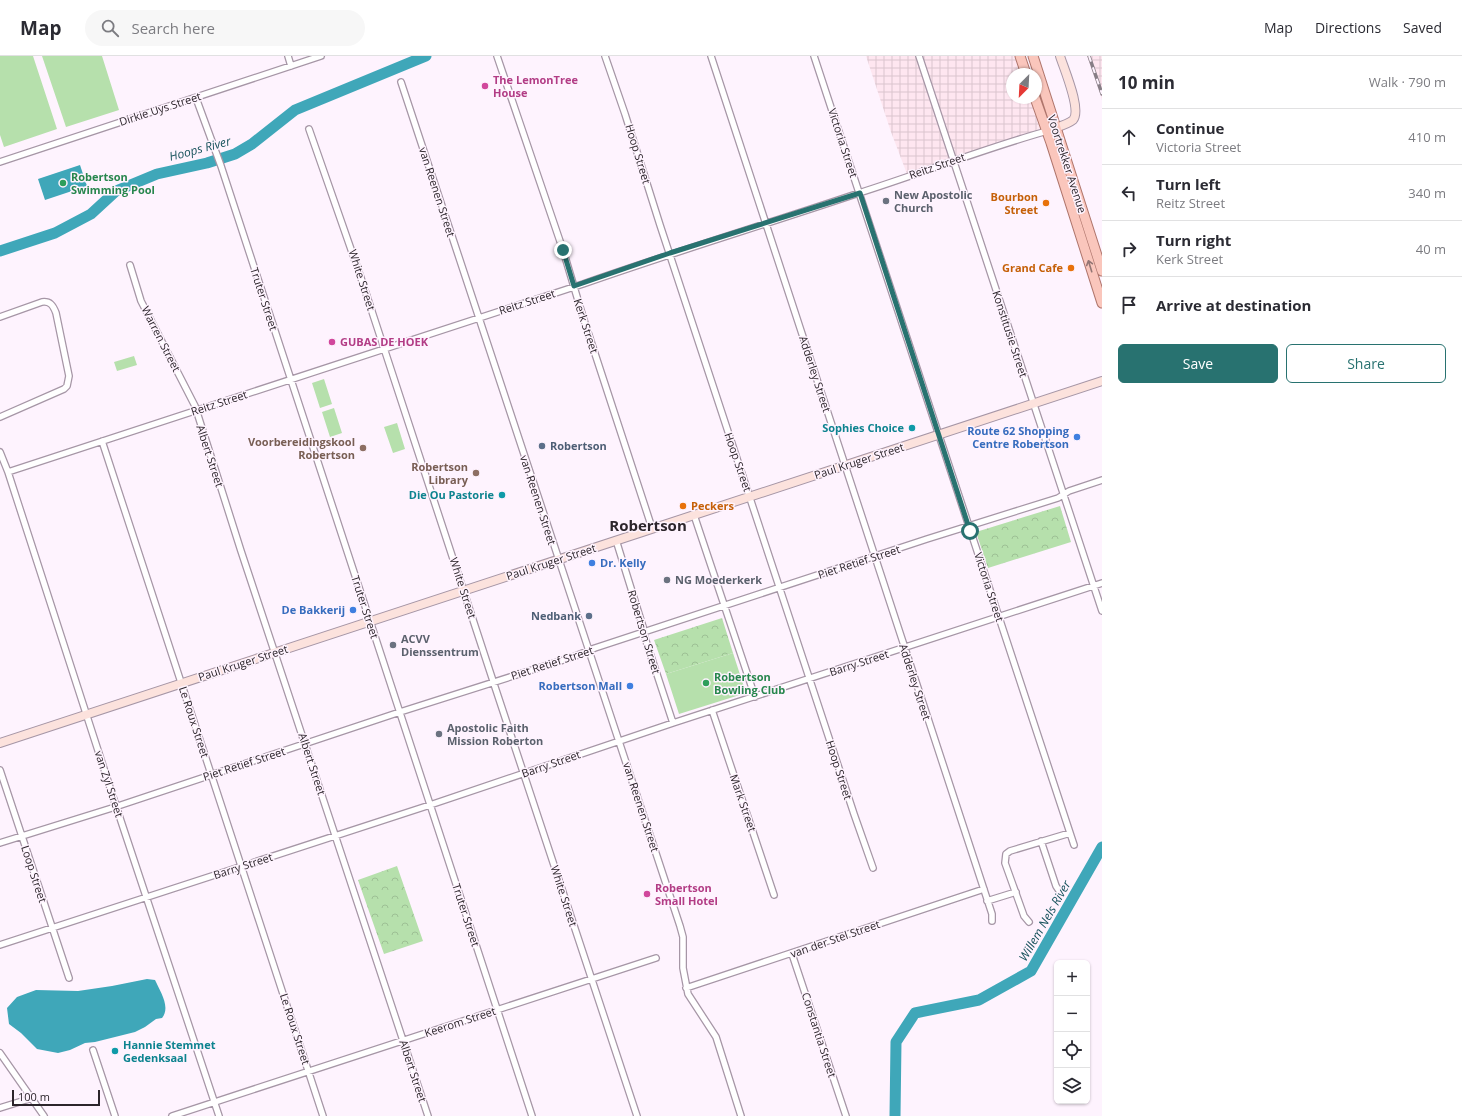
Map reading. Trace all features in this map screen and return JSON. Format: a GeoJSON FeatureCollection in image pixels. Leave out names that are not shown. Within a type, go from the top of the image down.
{"type":"FeatureCollection","features":[{"type":"Feature","properties":{"kind":"main road"},"geometry":{"type":"LineString","coordinates":[[1020,56],[1024,68]]}},
{"type":"Feature","properties":{"kind":"main road","name":"Voortrekker Avenue"},"geometry":{"type":"LineString","coordinates":[[1033,56],[1036,68]]}},
{"type":"Feature","properties":{"kind":"main road","name":"Voortrekker Avenue"},"geometry":{"type":"LineString","coordinates":[[1042,88],[1102,271]]}},
{"type":"Feature","properties":{"kind":"main road","name":"Voortrekker Avenue"},"geometry":{"type":"LineString","coordinates":[[1037,104],[1102,303]]}},
{"type":"Feature","properties":{"kind":"street"},"geometry":{"type":"LineString","coordinates":[[288,56],[291,66]]}},
{"type":"Feature","properties":{"kind":"street","name":"Dirkie Uys Street"},"geometry":{"type":"LineString","coordinates":[[0,162],[321,56]]}},
{"type":"Feature","properties":{"kind":"street","name":"Kerk Street"},"geometry":{"type":"LineString","coordinates":[[497,56],[574,286],[652,528]]}},
{"type":"Feature","properties":{"kind":"street","name":"Hoop Street"},"geometry":{"type":"LineString","coordinates":[[605,56],[872,868]]}},
{"type":"Feature","properties":{"kind":"street","name":"Adderley Street"},"geometry":{"type":"LineString","coordinates":[[711,56],[819,384],[844,466],[988,901],[992,914],[992,920]]}},
{"type":"Feature","properties":{"kind":"street","name":"Victoria Street"},"geometry":{"type":"LineString","coordinates":[[814,56],[1074,845]]}},
{"type":"Feature","properties":{"kind":"street","name":"Konstitusie Street"},"geometry":{"type":"LineString","coordinates":[[919,56],[1102,611]]}},
{"type":"Feature","properties":{"kind":"street","name":"Reitz Street"},"geometry":{"type":"LineString","coordinates":[[8,472],[478,318],[670,253],[860,193],[1046,131],[1072,120],[1076,114],[1076,104],[1060,56]]}},
{"type":"Feature","properties":{"kind":"street","name":"van Reenen Street"},"geometry":{"type":"LineString","coordinates":[[401,82],[680,926],[683,937],[683,968],[686,988],[691,1000],[716,1037],[741,1116]]}},
{"type":"Feature","properties":{"kind":"street","name":"Truter Street"},"geometry":{"type":"LineString","coordinates":[[196,98],[221,166],[532,1116]]}},
{"type":"Feature","properties":{"kind":"street","name":"White Street"},"geometry":{"type":"LineString","coordinates":[[309,129],[361,278],[637,1116]]}},
{"type":"Feature","properties":{"kind":"street","name":"Warren Street"},"geometry":{"type":"LineString","coordinates":[[130,265],[141,301],[186,387],[196,411]]}},
{"type":"Feature","properties":{"kind":"street"},"geometry":{"type":"LineString","coordinates":[[0,317],[42,302],[52,304],[56,313],[69,376],[67,386],[64,389],[0,417]]}},
{"type":"Feature","properties":{"kind":"street","name":"Paul Kruger Street"},"geometry":{"type":"LineString","coordinates":[[0,743],[1102,381]]}},
{"type":"Feature","properties":{"kind":"street","name":"Albert Street"},"geometry":{"type":"LineString","coordinates":[[196,411],[428,1116]]}},
{"type":"Feature","properties":{"kind":"street","name":"Le Roux Street"},"geometry":{"type":"LineString","coordinates":[[102,441],[323,1116]]}},
{"type":"Feature","properties":{"kind":"street","name":"van Zyl Street"},"geometry":{"type":"LineString","coordinates":[[0,452],[8,472],[86,715],[219,1116]]}},
{"type":"Feature","properties":{"kind":"street","name":"Piet Retief Street"},"geometry":{"type":"LineString","coordinates":[[0,843],[1058,498],[1069,491],[1102,480]]}},
{"type":"Feature","properties":{"kind":"street"},"geometry":{"type":"LineString","coordinates":[[694,515],[755,697]]}},
{"type":"Feature","properties":{"kind":"street","name":"Robertson Street"},"geometry":{"type":"LineString","coordinates":[[616,540],[673,723]]}},
{"type":"Feature","properties":{"kind":"street","name":"Barry Street"},"geometry":{"type":"LineString","coordinates":[[0,945],[336,836],[712,710],[1102,583]]}},
{"type":"Feature","properties":{"kind":"street","name":"Mark Street"},"geometry":{"type":"LineString","coordinates":[[712,710],[774,895]]}},
{"type":"Feature","properties":{"kind":"street","name":"Loop Street"},"geometry":{"type":"LineString","coordinates":[[0,770],[69,978]]}},
{"type":"Feature","properties":{"kind":"street"},"geometry":{"type":"LineString","coordinates":[[1029,922],[1024,916],[1005,863],[1006,856],[1010,851],[1070,832]]}},
{"type":"Feature","properties":{"kind":"street"},"geometry":{"type":"LineString","coordinates":[[1041,841],[1056,886],[1060,892]]}},
{"type":"Feature","properties":{"kind":"street","name":"van der Stel Street"},"geometry":{"type":"LineString","coordinates":[[686,988],[984,889]]}},
{"type":"Feature","properties":{"kind":"street"},"geometry":{"type":"LineString","coordinates":[[988,901],[1016,892]]}},
{"type":"Feature","properties":{"kind":"street","name":"Constantia Street"},"geometry":{"type":"LineString","coordinates":[[792,954],[846,1116]]}},
{"type":"Feature","properties":{"kind":"street","name":"Keerom Street"},"geometry":{"type":"LineString","coordinates":[[172,1116],[656,958]]}},
{"type":"Feature","properties":{"kind":"street"},"geometry":{"type":"LineString","coordinates":[[93,1050],[115,1116]]}},
{"type":"Feature","properties":{"kind":"street"},"geometry":{"type":"LineString","coordinates":[[0,1053],[44,1116]]}},
{"type":"Feature","properties":{"kind":"street"},"geometry":{"type":"LineString","coordinates":[[0,1108],[32,1098]]}},
{"type":"Feature","properties":{"kind":"shaded area"},"geometry":{"type":"Polygon","coordinates":[[[866,56],[1016,56],[1020,68],[1006,68],[1006,104],[1032,104],[1041,131],[907,174],[891,132],[866,56]]]}},
{"type":"Feature","properties":{"kind":"shaded area"},"geometry":{"type":"Polygon","coordinates":[[[1087,56],[1102,56],[1102,100],[1100,93],[1087,56]]]}},
{"type":"Feature","properties":{"kind":"green space"},"geometry":{"type":"Polygon","coordinates":[[[0,56],[33,56],[57,129],[4,147],[0,135],[0,56]]]}},
{"type":"Feature","properties":{"kind":"green space"},"geometry":{"type":"Polygon","coordinates":[[[42,56],[102,56],[119,110],[66,127],[42,56]]]}},
{"type":"Feature","properties":{"kind":"green space"},"geometry":{"type":"Polygon","coordinates":[[[134,356],[137,365],[117,371],[114,362],[134,356]]]}},
{"type":"Feature","properties":{"kind":"green space"},"geometry":{"type":"Polygon","coordinates":[[[324,379],[332,404],[320,408],[312,383],[324,379]]]}},
{"type":"Feature","properties":{"kind":"green space"},"geometry":{"type":"Polygon","coordinates":[[[334,408],[342,433],[330,437],[322,412],[334,408]]]}},
{"type":"Feature","properties":{"kind":"green space"},"geometry":{"type":"Polygon","coordinates":[[[397,423],[405,449],[393,453],[384,427],[397,423]]]}},
{"type":"Feature","properties":{"kind":"green space"},"geometry":{"type":"Polygon","coordinates":[[[1060,506],[1071,542],[988,568],[976,532],[1060,506]]]}},
{"type":"Feature","properties":{"kind":"green space"},"geometry":{"type":"Polygon","coordinates":[[[722,618],[733,653],[666,674],[654,640],[722,618]]]}},
{"type":"Feature","properties":{"kind":"green space","name":"Robertson Bowling Club"},"geometry":{"type":"Polygon","coordinates":[[[733,653],[746,693],[679,714],[666,674],[733,653]]]}},
{"type":"Feature","properties":{"kind":"green space"},"geometry":{"type":"Polygon","coordinates":[[[397,866],[423,941],[384,954],[358,880],[397,866]]]}},
{"type":"Feature","properties":{"kind":"water","name":"Robertson Swimming Pool"},"geometry":{"type":"Polygon","coordinates":[[[80,165],[87,186],[45,200],[38,179],[80,165]]]}},
{"type":"Feature","properties":{"kind":"water"},"geometry":{"type":"Polygon","coordinates":[[[147,979],[155,980],[162,994],[165,1004],[164,1014],[162,1018],[156,1019],[135,1032],[85,1043],[70,1050],[58,1053],[37,1049],[21,1033],[9,1024],[7,1008],[17,997],[36,990],[78,991],[147,979]]]}},
{"type":"Feature","properties":{"kind":"waterway","name":"Hoops River"},"geometry":{"type":"LineString","coordinates":[[0,251],[55,233],[91,214],[116,191],[157,174],[207,163],[235,154],[252,144],[295,110],[426,56]]}},
{"type":"Feature","properties":{"kind":"waterway","name":"Willem Nels River"},"geometry":{"type":"LineString","coordinates":[[895,1116],[896,1042],[915,1013],[979,1000],[1031,971],[1102,847]]}},
{"type":"Feature","properties":{"kind":"railway"},"geometry":{"type":"LineString","coordinates":[[1089,56],[1102,94]]}},
{"type":"Feature","properties":{"kind":"place","name":"The LemonTree House"},"geometry":{"type":"Point","coordinates":[485,86]}},
{"type":"Feature","properties":{"kind":"place","name":"Robertson Swimming Pool"},"geometry":{"type":"Point","coordinates":[63,183]}},
{"type":"Feature","properties":{"kind":"place","name":"New Apostolic Church"},"geometry":{"type":"Point","coordinates":[886,201]}},
{"type":"Feature","properties":{"kind":"place","name":"Bourbon Street"},"geometry":{"type":"Point","coordinates":[1046,203]}},
{"type":"Feature","properties":{"kind":"place","name":"Grand Cafe"},"geometry":{"type":"Point","coordinates":[1071,268]}},
{"type":"Feature","properties":{"kind":"place","name":"GUBAS DE HOEK"},"geometry":{"type":"Point","coordinates":[332,342]}},
{"type":"Feature","properties":{"kind":"place","name":"Sophies Choice"},"geometry":{"type":"Point","coordinates":[912,428]}},
{"type":"Feature","properties":{"kind":"place","name":"Route 62 Shopping Centre Robertson"},"geometry":{"type":"Point","coordinates":[1077,437]}},
{"type":"Feature","properties":{"kind":"place","name":"Robertson"},"geometry":{"type":"Point","coordinates":[542,446]}},
{"type":"Feature","properties":{"kind":"place","name":"Voorbereidingskool Robertson"},"geometry":{"type":"Point","coordinates":[363,448]}},
{"type":"Feature","properties":{"kind":"place","name":"Robertson Library"},"geometry":{"type":"Point","coordinates":[476,473]}},
{"type":"Feature","properties":{"kind":"place","name":"Die Ou Pastorie"},"geometry":{"type":"Point","coordinates":[502,495]}},
{"type":"Feature","properties":{"kind":"place","name":"Peckers"},"geometry":{"type":"Point","coordinates":[683,506]}},
{"type":"Feature","properties":{"kind":"place","name":"Dr. Kelly"},"geometry":{"type":"Point","coordinates":[592,563]}},
{"type":"Feature","properties":{"kind":"place","name":"NG Moederkerk"},"geometry":{"type":"Point","coordinates":[667,580]}},
{"type":"Feature","properties":{"kind":"place","name":"De Bakkerij"},"geometry":{"type":"Point","coordinates":[353,610]}},
{"type":"Feature","properties":{"kind":"place","name":"Nedbank"},"geometry":{"type":"Point","coordinates":[589,616]}},
{"type":"Feature","properties":{"kind":"place","name":"ACVV Dienssentrum"},"geometry":{"type":"Point","coordinates":[393,645]}},
{"type":"Feature","properties":{"kind":"place","name":"Robertson Bowling Club"},"geometry":{"type":"Point","coordinates":[706,683]}},
{"type":"Feature","properties":{"kind":"place","name":"Robertson Mall"},"geometry":{"type":"Point","coordinates":[630,686]}},
{"type":"Feature","properties":{"kind":"place","name":"Apostolic Faith Mission Roberton"},"geometry":{"type":"Point","coordinates":[439,734]}},
{"type":"Feature","properties":{"kind":"place","name":"Robertson Small Hotel"},"geometry":{"type":"Point","coordinates":[647,894]}},
{"type":"Feature","properties":{"kind":"place","name":"Hannie Stemmet Gedenksaal"},"geometry":{"type":"Point","coordinates":[115,1051]}},
{"type":"Feature","properties":{"kind":"district","name":"Robertson"},"geometry":{"type":"Point","coordinates":[648,526]}},
{"type":"Feature","properties":{"kind":"route"},"geometry":{"type":"LineString","coordinates":[[563,250],[574,286],[670,253],[860,193],[970,531]]}}]}
